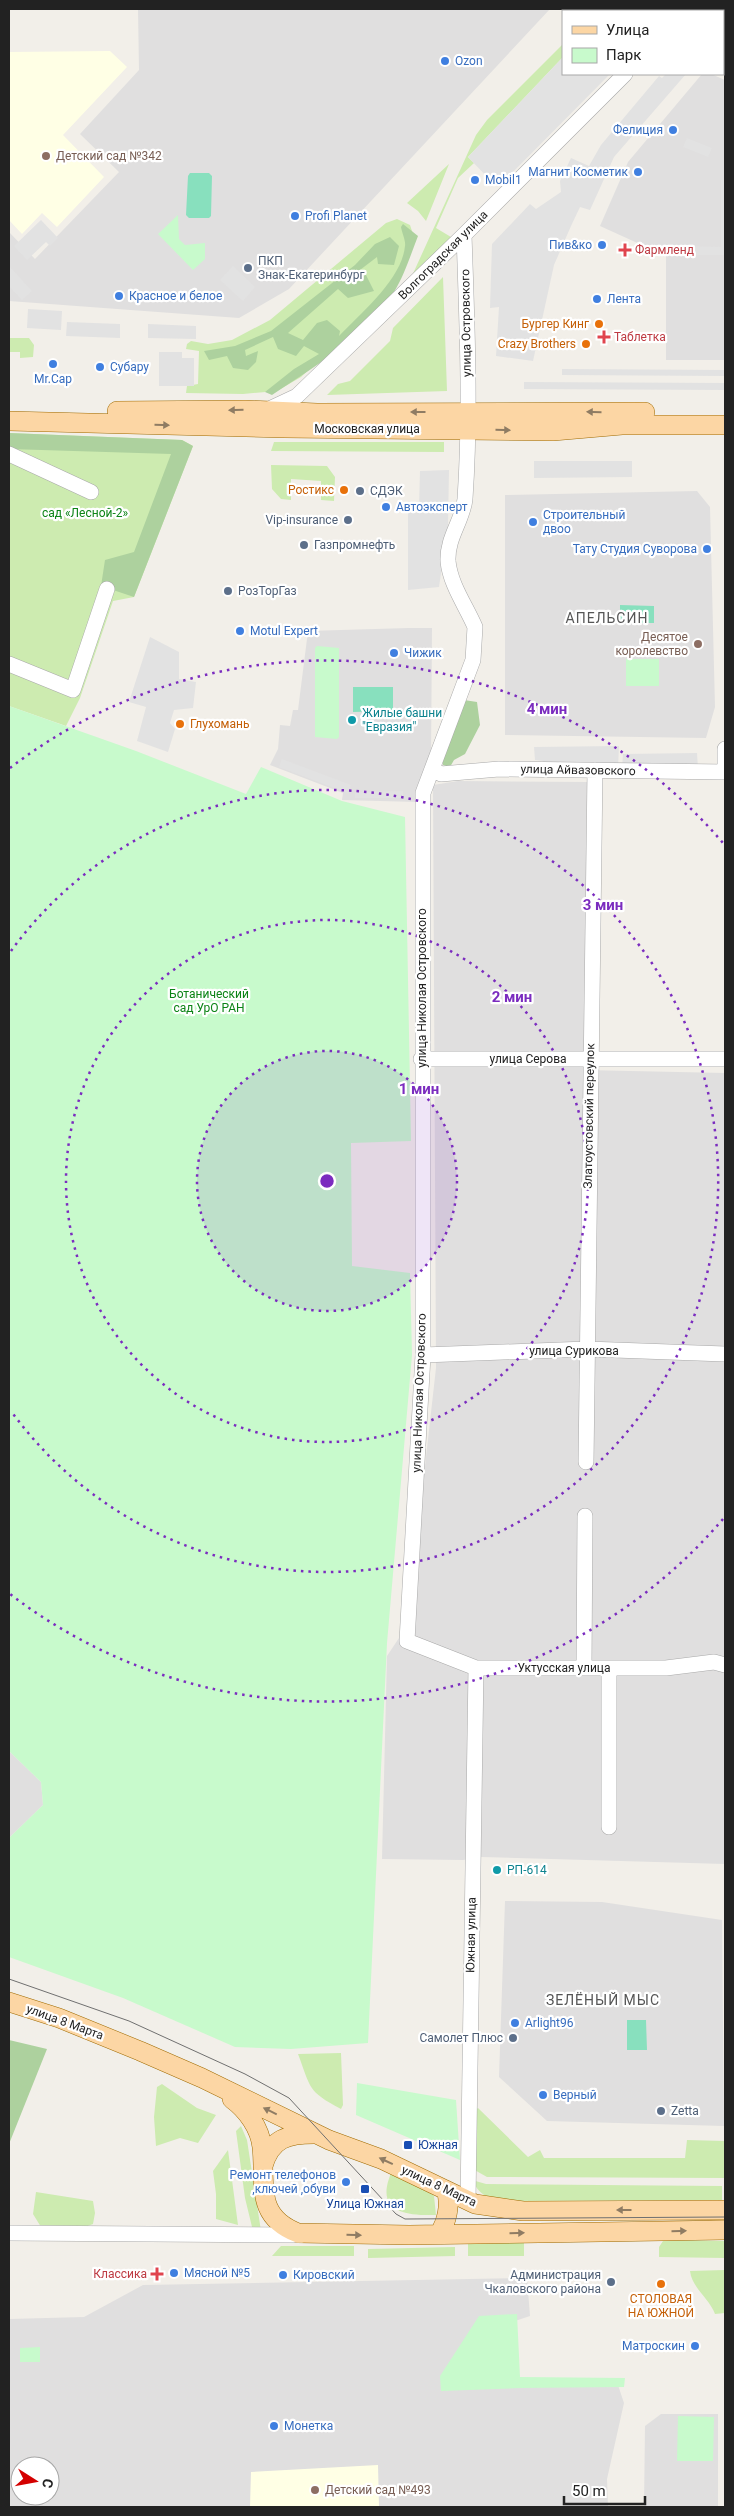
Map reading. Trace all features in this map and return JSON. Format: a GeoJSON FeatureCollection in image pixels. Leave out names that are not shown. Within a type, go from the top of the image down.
{"type":"FeatureCollection","features":[{"type":"Feature","properties":{"kind":"main road","name":"Московская улица"},"geometry":{"type":"LineString","coordinates":[[9,412],[263,419]]}},
{"type":"Feature","properties":{"kind":"main road","name":"Московская улица"},"geometry":{"type":"LineString","coordinates":[[9,421],[263,419],[316,413],[467,421],[553,431],[622,425],[725,425]]}},
{"type":"Feature","properties":{"kind":"main road","name":"Московская улица"},"geometry":{"type":"LineString","coordinates":[[467,421],[725,413]]}},
{"type":"Feature","properties":{"kind":"main road","name":"улица 8 Марта"},"geometry":{"type":"LineString","coordinates":[[9,2002],[101,2034],[202,2078],[315,2134],[381,2159],[475,2204],[523,2211],[725,2210]]}},
{"type":"Feature","properties":{"kind":"main road","name":"улица 8 Марта"},"geometry":{"type":"LineString","coordinates":[[202,2078],[234,2101],[248,2114],[262,2147],[262,2172],[266,2203],[273,2216],[284,2226],[306,2234],[725,2230]]}},
{"type":"Feature","properties":{"kind":"main road"},"geometry":{"type":"LineString","coordinates":[[262,2172],[268,2151],[274,2145],[286,2137],[296,2134],[315,2134]]}},
{"type":"Feature","properties":{"kind":"main road"},"geometry":{"type":"LineString","coordinates":[[439,2234],[447,2213],[448,2200],[446,2190]]}},
{"type":"Feature","properties":{"kind":"street","name":"Волгоградская улица"},"geometry":{"type":"LineString","coordinates":[[263,419],[297,396],[624,75]]}},
{"type":"Feature","properties":{"kind":"street","name":"улица Островского"},"geometry":{"type":"LineString","coordinates":[[464,234],[468,340],[467,421]]}},
{"type":"Feature","properties":{"kind":"street","name":"улица Николая Островского"},"geometry":{"type":"LineString","coordinates":[[407,1641],[423,1355],[422,794],[473,660],[475,627],[450,574],[448,560],[453,530],[464,506],[467,421]]}},
{"type":"Feature","properties":{"kind":"street"},"geometry":{"type":"LineString","coordinates":[[9,454],[91,492]]}},
{"type":"Feature","properties":{"kind":"street"},"geometry":{"type":"LineString","coordinates":[[9,664],[73,690],[108,589]]}},
{"type":"Feature","properties":{"kind":"street"},"geometry":{"type":"LineString","coordinates":[[725,749],[725,772]]}},
{"type":"Feature","properties":{"kind":"street","name":"улица Айвазовского"},"geometry":{"type":"LineString","coordinates":[[432,769],[442,774],[499,769],[725,772]]}},
{"type":"Feature","properties":{"kind":"street","name":"Златоустовский переулок"},"geometry":{"type":"LineString","coordinates":[[586,1462],[595,770]]}},
{"type":"Feature","properties":{"kind":"street","name":"улица Серова"},"geometry":{"type":"LineString","coordinates":[[421,1059],[725,1059]]}},
{"type":"Feature","properties":{"kind":"street","name":"улица Сурикова"},"geometry":{"type":"LineString","coordinates":[[423,1355],[587,1350],[725,1354]]}},
{"type":"Feature","properties":{"kind":"street"},"geometry":{"type":"LineString","coordinates":[[584,1667],[585,1516]]}},
{"type":"Feature","properties":{"kind":"street","name":"Уктусская улица"},"geometry":{"type":"LineString","coordinates":[[407,1641],[476,1668],[666,1668],[714,1662],[725,1665]]}},
{"type":"Feature","properties":{"kind":"street","name":"Южная улица"},"geometry":{"type":"LineString","coordinates":[[468,2201],[476,1668]]}},
{"type":"Feature","properties":{"kind":"street"},"geometry":{"type":"LineString","coordinates":[[609,1668],[609,1827]]}},
{"type":"Feature","properties":{"kind":"street"},"geometry":{"type":"LineString","coordinates":[[266,2203],[268,2236]]}},
{"type":"Feature","properties":{"kind":"street","name":"улица 8 Марта"},"geometry":{"type":"LineString","coordinates":[[9,2233],[148,2233],[192,2235],[218,2232],[268,2236],[306,2234]]}},
{"type":"Feature","properties":{"kind":"shaded area"},"geometry":{"type":"Polygon","coordinates":[[[138,9],[550,9],[289,289],[239,318],[9,301],[9,232],[35,259],[119,172],[80,134],[139,70],[138,9]]]}},
{"type":"Feature","properties":{"kind":"shaded area","name":"Детский сад №342"},"geometry":{"type":"Polygon","coordinates":[[[110,51],[127,67],[63,135],[104,177],[57,227],[42,213],[22,234],[9,220],[9,52],[110,51]]]}},
{"type":"Feature","properties":{"kind":"shaded area"},"geometry":{"type":"Polygon","coordinates":[[[562,58],[562,75],[609,75],[499,186],[491,181],[468,157],[562,58]]]}},
{"type":"Feature","properties":{"kind":"shaded area"},"geometry":{"type":"Polygon","coordinates":[[[665,75],[685,75],[614,157],[590,210],[580,207],[554,265],[533,361],[496,356],[499,307],[490,308],[492,244],[530,204],[536,209],[561,192],[560,181],[571,158],[589,166],[601,145],[659,76],[662,78],[665,75]]]}},
{"type":"Feature","properties":{"kind":"shaded area"},"geometry":{"type":"Polygon","coordinates":[[[701,75],[713,75],[725,80],[725,360],[666,360],[666,253],[655,251],[600,226],[628,162],[701,75]]]}},
{"type":"Feature","properties":{"kind":"shaded area"},"geometry":{"type":"Polygon","coordinates":[[[687,138],[712,148],[708,157],[683,147],[687,138]]]}},
{"type":"Feature","properties":{"kind":"shaded area"},"geometry":{"type":"Polygon","coordinates":[[[721,180],[725,180],[725,255],[681,255],[681,246],[721,247],[721,180]]]}},
{"type":"Feature","properties":{"kind":"shaded area"},"geometry":{"type":"Polygon","coordinates":[[[41,220],[58,238],[50,246],[46,242],[27,260],[14,246],[41,220]]]}},
{"type":"Feature","properties":{"kind":"shaded area"},"geometry":{"type":"Polygon","coordinates":[[[9,266],[32,291],[22,300],[9,286],[9,266]]]}},
{"type":"Feature","properties":{"kind":"shaded area"},"geometry":{"type":"Polygon","coordinates":[[[233,266],[255,287],[243,301],[220,280],[233,266]]]}},
{"type":"Feature","properties":{"kind":"shaded area"},"geometry":{"type":"Polygon","coordinates":[[[28,309],[62,311],[61,330],[27,328],[28,309]]]}},
{"type":"Feature","properties":{"kind":"shaded area"},"geometry":{"type":"Polygon","coordinates":[[[67,322],[120,324],[120,338],[66,336],[67,322]]]}},
{"type":"Feature","properties":{"kind":"shaded area"},"geometry":{"type":"Polygon","coordinates":[[[148,324],[196,326],[196,339],[148,338],[148,324]]]}},
{"type":"Feature","properties":{"kind":"shaded area"},"geometry":{"type":"Polygon","coordinates":[[[159,352],[182,352],[182,358],[194,358],[194,386],[159,386],[159,352]]]}},
{"type":"Feature","properties":{"kind":"shaded area"},"geometry":{"type":"Polygon","coordinates":[[[562,369],[725,370],[725,376],[562,375],[562,369]]]}},
{"type":"Feature","properties":{"kind":"shaded area"},"geometry":{"type":"Polygon","coordinates":[[[524,382],[725,383],[725,390],[524,389],[524,382]]]}},
{"type":"Feature","properties":{"kind":"shaded area"},"geometry":{"type":"Polygon","coordinates":[[[534,461],[632,461],[632,477],[534,478],[534,461]]]}},
{"type":"Feature","properties":{"kind":"shaded area"},"geometry":{"type":"Polygon","coordinates":[[[449,470],[448,525],[439,587],[408,590],[408,508],[419,508],[420,471],[449,470]]]}},
{"type":"Feature","properties":{"kind":"shaded area"},"geometry":{"type":"Polygon","coordinates":[[[697,491],[710,507],[715,707],[706,738],[505,735],[505,495],[697,491]]]}},
{"type":"Feature","properties":{"kind":"shaded area"},"geometry":{"type":"Polygon","coordinates":[[[432,628],[431,759],[418,802],[342,800],[343,793],[270,765],[278,749],[280,725],[290,726],[293,710],[298,710],[308,631],[432,628]]]}},
{"type":"Feature","properties":{"kind":"shaded area"},"geometry":{"type":"Polygon","coordinates":[[[150,637],[179,652],[179,679],[196,682],[193,708],[174,710],[170,723],[175,729],[168,752],[137,741],[146,707],[129,702],[150,637]]]}},
{"type":"Feature","properties":{"kind":"shaded area"},"geometry":{"type":"Polygon","coordinates":[[[619,746],[618,769],[542,770],[543,761],[535,760],[534,747],[619,746]]]}},
{"type":"Feature","properties":{"kind":"shaded area"},"geometry":{"type":"Polygon","coordinates":[[[697,753],[698,768],[622,769],[623,754],[697,753]]]}},
{"type":"Feature","properties":{"kind":"shaded area"},"geometry":{"type":"Polygon","coordinates":[[[282,759],[351,785],[348,793],[279,767],[282,759]]]}},
{"type":"Feature","properties":{"kind":"shaded area"},"geometry":{"type":"Polygon","coordinates":[[[458,781],[587,782],[584,1070],[725,1073],[725,1864],[482,1857],[463,1860],[382,1859],[387,1656],[407,1626],[436,1368],[433,785],[458,781]]]}},
{"type":"Feature","properties":{"kind":"shaded area"},"geometry":{"type":"Polygon","coordinates":[[[403,791],[403,798],[355,798],[355,792],[403,791]]]}},
{"type":"Feature","properties":{"kind":"shaded area"},"geometry":{"type":"Polygon","coordinates":[[[9,1751],[41,1782],[43,1805],[9,1838],[9,1751]]]}},
{"type":"Feature","properties":{"kind":"shaded area"},"geometry":{"type":"Polygon","coordinates":[[[505,1901],[602,1902],[722,1920],[724,2126],[547,2121],[499,2077],[505,1901]]]}},
{"type":"Feature","properties":{"kind":"shaded area"},"geometry":{"type":"Polygon","coordinates":[[[527,2278],[530,2316],[512,2322],[513,2380],[617,2382],[624,2403],[607,2479],[608,2507],[9,2507],[9,2319],[84,2317],[143,2285],[527,2278]]]}},
{"type":"Feature","properties":{"kind":"shaded area"},"geometry":{"type":"Polygon","coordinates":[[[661,2414],[718,2414],[718,2507],[644,2507],[645,2426],[661,2414]]]}},
{"type":"Feature","properties":{"kind":"shaded area","name":"Детский сад №493"},"geometry":{"type":"Polygon","coordinates":[[[378,2465],[379,2507],[250,2507],[251,2472],[378,2465]]]}},
{"type":"Feature","properties":{"kind":"green space"},"geometry":{"type":"Polygon","coordinates":[[[562,45],[562,58],[468,157],[474,163],[458,178],[436,228],[451,237],[411,278],[476,135],[487,120],[562,45]]]}},
{"type":"Feature","properties":{"kind":"green space"},"geometry":{"type":"Polygon","coordinates":[[[449,164],[426,221],[418,211],[407,203],[449,164]]]}},
{"type":"Feature","properties":{"kind":"green space"},"geometry":{"type":"Polygon","coordinates":[[[190,173],[209,173],[212,176],[211,216],[209,218],[189,218],[186,215],[188,176],[190,173]]]}},
{"type":"Feature","properties":{"kind":"green space"},"geometry":{"type":"Polygon","coordinates":[[[178,215],[179,239],[185,245],[205,243],[205,259],[193,270],[158,234],[178,215]]]}},
{"type":"Feature","properties":{"kind":"green space"},"geometry":{"type":"Polygon","coordinates":[[[397,219],[410,225],[414,237],[408,256],[380,300],[301,377],[277,391],[243,394],[186,393],[187,386],[198,384],[199,351],[186,349],[187,344],[191,341],[208,344],[232,340],[270,320],[386,223],[397,219]]]}},
{"type":"Feature","properties":{"kind":"green space"},"geometry":{"type":"Polygon","coordinates":[[[403,224],[418,236],[398,286],[382,308],[354,337],[322,362],[272,395],[265,392],[294,369],[319,354],[304,346],[296,356],[278,349],[273,337],[245,350],[246,356],[258,351],[256,362],[248,370],[233,368],[227,356],[209,360],[204,351],[235,346],[271,331],[355,265],[375,244],[390,237],[399,246],[394,265],[378,264],[377,257],[356,273],[365,273],[374,291],[348,298],[338,289],[288,333],[303,340],[317,323],[327,320],[340,331],[339,336],[379,295],[397,271],[405,246],[401,227],[403,224]]]}},
{"type":"Feature","properties":{"kind":"green space"},"geometry":{"type":"Polygon","coordinates":[[[443,277],[447,391],[327,395],[338,384],[350,381],[390,341],[393,328],[443,277]]]}},
{"type":"Feature","properties":{"kind":"green space"},"geometry":{"type":"Polygon","coordinates":[[[9,338],[29,338],[34,345],[33,357],[20,358],[20,352],[9,352],[9,338]]]}},
{"type":"Feature","properties":{"kind":"green space","name":"сад «Лесной-2»"},"geometry":{"type":"Polygon","coordinates":[[[9,433],[182,440],[193,446],[134,597],[113,601],[80,698],[66,726],[9,706],[9,433]]]}},
{"type":"Feature","properties":{"kind":"green space"},"geometry":{"type":"Polygon","coordinates":[[[9,433],[182,440],[193,446],[134,597],[101,586],[105,560],[134,552],[171,454],[9,449],[9,433]]]}},
{"type":"Feature","properties":{"kind":"green space"},"geometry":{"type":"Polygon","coordinates":[[[274,442],[444,442],[444,452],[271,451],[274,442]]]}},
{"type":"Feature","properties":{"kind":"green space"},"geometry":{"type":"Polygon","coordinates":[[[271,465],[327,466],[335,477],[334,501],[321,500],[321,481],[291,479],[291,500],[281,499],[272,489],[271,465]]]}},
{"type":"Feature","properties":{"kind":"green space"},"geometry":{"type":"Polygon","coordinates":[[[620,605],[654,606],[654,623],[620,623],[620,605]]]}},
{"type":"Feature","properties":{"kind":"green space"},"geometry":{"type":"Polygon","coordinates":[[[317,646],[339,648],[339,737],[337,739],[315,737],[315,648],[317,646]]]}},
{"type":"Feature","properties":{"kind":"green space"},"geometry":{"type":"Polygon","coordinates":[[[626,659],[659,659],[659,686],[626,686],[626,659]]]}},
{"type":"Feature","properties":{"kind":"green space"},"geometry":{"type":"Polygon","coordinates":[[[353,687],[393,687],[393,711],[353,712],[353,687]]]}},
{"type":"Feature","properties":{"kind":"green space"},"geometry":{"type":"Polygon","coordinates":[[[464,700],[477,702],[480,725],[465,754],[454,760],[450,767],[443,765],[442,752],[464,700]]]}},
{"type":"Feature","properties":{"kind":"green space","name":"Ботанический сад УрО РАН"},"geometry":{"type":"Polygon","coordinates":[[[9,706],[136,751],[246,794],[261,767],[342,801],[405,817],[411,1141],[351,1143],[352,1266],[410,1273],[412,1355],[387,1643],[368,2043],[291,2049],[235,2047],[123,1998],[9,1957],[9,1838],[43,1805],[41,1782],[9,1751],[9,706]]]}},
{"type":"Feature","properties":{"kind":"green space"},"geometry":{"type":"Polygon","coordinates":[[[627,2020],[646,2020],[647,2050],[627,2050],[627,2020]]]}},
{"type":"Feature","properties":{"kind":"green space"},"geometry":{"type":"Polygon","coordinates":[[[9,2040],[47,2049],[9,2144],[9,2040]]]}},
{"type":"Feature","properties":{"kind":"green space"},"geometry":{"type":"Polygon","coordinates":[[[341,2053],[343,2105],[341,2109],[322,2098],[312,2088],[298,2054],[341,2053]]]}},
{"type":"Feature","properties":{"kind":"green space"},"geometry":{"type":"Polygon","coordinates":[[[357,2083],[456,2100],[460,2160],[356,2115],[357,2083]]]}},
{"type":"Feature","properties":{"kind":"green space"},"geometry":{"type":"Polygon","coordinates":[[[162,2084],[197,2108],[216,2115],[198,2143],[180,2138],[156,2146],[154,2117],[157,2087],[162,2084]]]}},
{"type":"Feature","properties":{"kind":"green space"},"geometry":{"type":"Polygon","coordinates":[[[478,2108],[528,2157],[540,2150],[544,2158],[685,2158],[687,2140],[725,2141],[725,2178],[487,2177],[471,2168],[473,2112],[478,2108]]]}},
{"type":"Feature","properties":{"kind":"green space"},"geometry":{"type":"Polygon","coordinates":[[[241,2126],[247,2140],[261,2231],[253,2231],[245,2198],[236,2131],[241,2126]]]}},
{"type":"Feature","properties":{"kind":"green space"},"geometry":{"type":"Polygon","coordinates":[[[228,2150],[238,2225],[216,2219],[216,2194],[213,2171],[228,2150]]]}},
{"type":"Feature","properties":{"kind":"green space"},"geometry":{"type":"Polygon","coordinates":[[[392,2171],[426,2187],[434,2196],[436,2215],[403,2212],[389,2203],[387,2184],[392,2171]]]}},
{"type":"Feature","properties":{"kind":"green space"},"geometry":{"type":"Polygon","coordinates":[[[472,2180],[486,2184],[722,2186],[722,2200],[502,2201],[484,2195],[472,2180]]]}},
{"type":"Feature","properties":{"kind":"green space"},"geometry":{"type":"Polygon","coordinates":[[[36,2192],[93,2201],[95,2213],[93,2224],[85,2227],[41,2227],[33,2214],[36,2192]]]}},
{"type":"Feature","properties":{"kind":"green space"},"geometry":{"type":"Polygon","coordinates":[[[663,2241],[725,2241],[725,2258],[659,2257],[659,2247],[663,2241]]]}},
{"type":"Feature","properties":{"kind":"green space"},"geometry":{"type":"Polygon","coordinates":[[[468,2242],[524,2242],[524,2256],[468,2256],[468,2242]]]}},
{"type":"Feature","properties":{"kind":"green space"},"geometry":{"type":"Polygon","coordinates":[[[281,2246],[354,2246],[354,2256],[272,2256],[281,2246]]]}},
{"type":"Feature","properties":{"kind":"green space"},"geometry":{"type":"Polygon","coordinates":[[[455,2247],[455,2256],[368,2258],[368,2249],[455,2247]]]}},
{"type":"Feature","properties":{"kind":"green space"},"geometry":{"type":"Polygon","coordinates":[[[725,2270],[725,2313],[715,2314],[694,2283],[690,2271],[725,2270]]]}},
{"type":"Feature","properties":{"kind":"green space"},"geometry":{"type":"Polygon","coordinates":[[[517,2314],[520,2377],[625,2378],[624,2387],[441,2391],[440,2376],[479,2316],[517,2314]]]}},
{"type":"Feature","properties":{"kind":"green space"},"geometry":{"type":"Polygon","coordinates":[[[40,2347],[40,2362],[20,2362],[20,2348],[40,2347]]]}},
{"type":"Feature","properties":{"kind":"green space"},"geometry":{"type":"Polygon","coordinates":[[[678,2416],[714,2417],[713,2461],[677,2461],[678,2416]]]}},
{"type":"Feature","properties":{"kind":"tram line"},"geometry":{"type":"LineString","coordinates":[[9,1979],[129,2021],[245,2074],[289,2098],[396,2214],[405,2219],[725,2217]]}},
{"type":"Feature","properties":{"kind":"place","name":"Ozon"},"geometry":{"type":"Point","coordinates":[445,61]}},
{"type":"Feature","properties":{"kind":"place","name":"Фелиция"},"geometry":{"type":"Point","coordinates":[673,130]}},
{"type":"Feature","properties":{"kind":"place","name":"Детский сад №342"},"geometry":{"type":"Point","coordinates":[46,156]}},
{"type":"Feature","properties":{"kind":"place","name":"Магнит Косметик"},"geometry":{"type":"Point","coordinates":[638,172]}},
{"type":"Feature","properties":{"kind":"place","name":"Mobil1"},"geometry":{"type":"Point","coordinates":[475,180]}},
{"type":"Feature","properties":{"kind":"place","name":"Profi Planet"},"geometry":{"type":"Point","coordinates":[295,216]}},
{"type":"Feature","properties":{"kind":"place","name":"Пив&ко"},"geometry":{"type":"Point","coordinates":[602,245]}},
{"type":"Feature","properties":{"kind":"place","name":"Фармленд"},"geometry":{"type":"Point","coordinates":[625,250]}},
{"type":"Feature","properties":{"kind":"place","name":"ПКП Знак-Екатеринбург"},"geometry":{"type":"Point","coordinates":[248,268]}},
{"type":"Feature","properties":{"kind":"place","name":"Красное и белое"},"geometry":{"type":"Point","coordinates":[119,296]}},
{"type":"Feature","properties":{"kind":"place","name":"Лента"},"geometry":{"type":"Point","coordinates":[597,299]}},
{"type":"Feature","properties":{"kind":"place","name":"Бургер Кинг"},"geometry":{"type":"Point","coordinates":[599,324]}},
{"type":"Feature","properties":{"kind":"place","name":"Таблетка"},"geometry":{"type":"Point","coordinates":[604,337]}},
{"type":"Feature","properties":{"kind":"place","name":"Crazy Brothers"},"geometry":{"type":"Point","coordinates":[586,344]}},
{"type":"Feature","properties":{"kind":"place","name":"Mr.Cap"},"geometry":{"type":"Point","coordinates":[53,364]}},
{"type":"Feature","properties":{"kind":"place","name":"Субару"},"geometry":{"type":"Point","coordinates":[100,367]}},
{"type":"Feature","properties":{"kind":"place","name":"Ростикс"},"geometry":{"type":"Point","coordinates":[344,490]}},
{"type":"Feature","properties":{"kind":"place","name":"СДЭК"},"geometry":{"type":"Point","coordinates":[360,491]}},
{"type":"Feature","properties":{"kind":"place","name":"Автоэксперт"},"geometry":{"type":"Point","coordinates":[386,507]}},
{"type":"Feature","properties":{"kind":"place","name":"Vip-insurance"},"geometry":{"type":"Point","coordinates":[348,520]}},
{"type":"Feature","properties":{"kind":"place","name":"Строительный двоо"},"geometry":{"type":"Point","coordinates":[533,522]}},
{"type":"Feature","properties":{"kind":"place","name":"Газпромнефть"},"geometry":{"type":"Point","coordinates":[304,545]}},
{"type":"Feature","properties":{"kind":"place","name":"Тату Студия Суворова"},"geometry":{"type":"Point","coordinates":[707,549]}},
{"type":"Feature","properties":{"kind":"place","name":"РозТорГаз"},"geometry":{"type":"Point","coordinates":[228,591]}},
{"type":"Feature","properties":{"kind":"place","name":"Motul Expert"},"geometry":{"type":"Point","coordinates":[240,631]}},
{"type":"Feature","properties":{"kind":"place","name":"Десятое королевство"},"geometry":{"type":"Point","coordinates":[698,644]}},
{"type":"Feature","properties":{"kind":"place","name":"Чижик"},"geometry":{"type":"Point","coordinates":[394,653]}},
{"type":"Feature","properties":{"kind":"place","name":"Жилые башни \"Евразия\""},"geometry":{"type":"Point","coordinates":[352,720]}},
{"type":"Feature","properties":{"kind":"place","name":"Глухомань"},"geometry":{"type":"Point","coordinates":[180,724]}},
{"type":"Feature","properties":{"kind":"place","name":"РП-614"},"geometry":{"type":"Point","coordinates":[497,1870]}},
{"type":"Feature","properties":{"kind":"place","name":"Arlight96"},"geometry":{"type":"Point","coordinates":[515,2023]}},
{"type":"Feature","properties":{"kind":"place","name":"Самолет Плюс"},"geometry":{"type":"Point","coordinates":[513,2038]}},
{"type":"Feature","properties":{"kind":"place","name":"Верный"},"geometry":{"type":"Point","coordinates":[543,2095]}},
{"type":"Feature","properties":{"kind":"place","name":"Zetta"},"geometry":{"type":"Point","coordinates":[661,2111]}},
{"type":"Feature","properties":{"kind":"place","name":"Южная"},"geometry":{"type":"Point","coordinates":[408,2145]}},
{"type":"Feature","properties":{"kind":"place","name":"Ремонт телефонов ,ключей ,обуви"},"geometry":{"type":"Point","coordinates":[346,2182]}},
{"type":"Feature","properties":{"kind":"place","name":"Улица Южная"},"geometry":{"type":"Point","coordinates":[365,2189]}},
{"type":"Feature","properties":{"kind":"place","name":"Мясной №5"},"geometry":{"type":"Point","coordinates":[174,2273]}},
{"type":"Feature","properties":{"kind":"place","name":"Классика"},"geometry":{"type":"Point","coordinates":[157,2274]}},
{"type":"Feature","properties":{"kind":"place","name":"Кировский"},"geometry":{"type":"Point","coordinates":[283,2275]}},
{"type":"Feature","properties":{"kind":"place","name":"Администрация Чкаловского района"},"geometry":{"type":"Point","coordinates":[611,2282]}},
{"type":"Feature","properties":{"kind":"place","name":"СТОЛОВАЯ НА ЮЖНОЙ"},"geometry":{"type":"Point","coordinates":[661,2284]}},
{"type":"Feature","properties":{"kind":"place","name":"Матроскин"},"geometry":{"type":"Point","coordinates":[695,2346]}},
{"type":"Feature","properties":{"kind":"place","name":"Монетка"},"geometry":{"type":"Point","coordinates":[274,2426]}},
{"type":"Feature","properties":{"kind":"place","name":"Детский сад №493"},"geometry":{"type":"Point","coordinates":[315,2490]}},
{"type":"Feature","properties":{"kind":"district","name":"АПЕЛЬСИН"},"geometry":{"type":"Point","coordinates":[607,618]}},
{"type":"Feature","properties":{"kind":"district","name":"ЗЕЛЁНЫЙ МЫС"},"geometry":{"type":"Point","coordinates":[603,2000]}}]}
